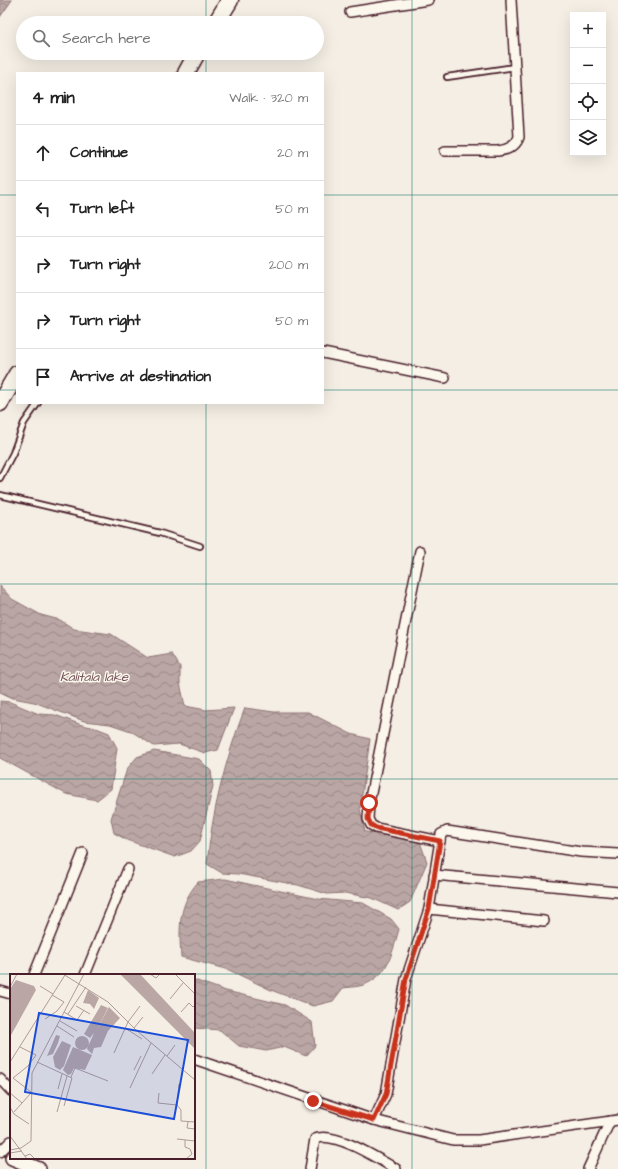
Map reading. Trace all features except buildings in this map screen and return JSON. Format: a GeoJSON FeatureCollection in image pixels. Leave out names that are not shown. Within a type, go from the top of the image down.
{"type":"FeatureCollection","features":[{"type":"Feature","properties":{"kind":"highway"},"geometry":{"type":"LineString","coordinates":[[220,16],[230,0]]}},
{"type":"Feature","properties":{"kind":"highway"},"geometry":{"type":"LineString","coordinates":[[187,72],[193,60]]}},
{"type":"Feature","properties":{"kind":"highway"},"geometry":{"type":"LineString","coordinates":[[0,403],[16,376]]}},
{"type":"Feature","properties":{"kind":"street"},"geometry":{"type":"LineString","coordinates":[[350,12],[428,0]]}},
{"type":"Feature","properties":{"kind":"street"},"geometry":{"type":"LineString","coordinates":[[446,151],[506,150],[518,141],[511,0]]}},
{"type":"Feature","properties":{"kind":"street"},"geometry":{"type":"LineString","coordinates":[[324,353],[445,378]]}},
{"type":"Feature","properties":{"kind":"street"},"geometry":{"type":"LineString","coordinates":[[420,552],[369,803],[368,819],[371,825],[376,828],[440,841]]}},
{"type":"Feature","properties":{"kind":"street"},"geometry":{"type":"LineString","coordinates":[[374,1120],[386,1094],[406,979],[429,909],[441,834],[447,831],[581,852],[618,854]]}},
{"type":"Feature","properties":{"kind":"street"},"geometry":{"type":"LineString","coordinates":[[34,974],[83,853]]}},
{"type":"Feature","properties":{"kind":"street"},"geometry":{"type":"LineString","coordinates":[[85,974],[128,869]]}},
{"type":"Feature","properties":{"kind":"street"},"geometry":{"type":"LineString","coordinates":[[434,875],[618,892]]}},
{"type":"Feature","properties":{"kind":"street"},"geometry":{"type":"LineString","coordinates":[[429,909],[544,921]]}},
{"type":"Feature","properties":{"kind":"street"},"geometry":{"type":"LineString","coordinates":[[0,991],[10,994]]}},
{"type":"Feature","properties":{"kind":"street"},"geometry":{"type":"LineString","coordinates":[[195,1059],[374,1120],[462,1141],[616,1121]]}},
{"type":"Feature","properties":{"kind":"street"},"geometry":{"type":"LineString","coordinates":[[0,1079],[10,1089]]}},
{"type":"Feature","properties":{"kind":"street"},"geometry":{"type":"LineString","coordinates":[[588,1169],[616,1121]]}},
{"type":"Feature","properties":{"kind":"street"},"geometry":{"type":"LineString","coordinates":[[310,1169],[316,1139],[322,1138],[348,1142],[396,1169]]}},
{"type":"Feature","properties":{"kind":"street"},"geometry":{"type":"LineString","coordinates":[[10,1142],[0,1153],[10,1158]]}},
{"type":"Feature","properties":{"kind":"street"},"geometry":{"type":"LineString","coordinates":[[14,1159],[39,1169]]}},
{"type":"Feature","properties":{"kind":"lane"},"geometry":{"type":"LineString","coordinates":[[447,77],[515,67]]}},
{"type":"Feature","properties":{"kind":"lane"},"geometry":{"type":"LineString","coordinates":[[0,478],[14,453],[21,430],[37,404]]}},
{"type":"Feature","properties":{"kind":"lane"},"geometry":{"type":"LineString","coordinates":[[0,495],[160,533],[200,546]]}},
{"type":"Feature","properties":{"kind":"water"},"geometry":{"type":"Polygon","coordinates":[[[0,0],[12,0],[0,17],[0,0]]]}},
{"type":"Feature","properties":{"kind":"water","name":"Kalitala lake"},"geometry":{"type":"Polygon","coordinates":[[[0,586],[12,599],[41,615],[60,620],[74,629],[111,634],[148,658],[172,654],[180,667],[180,683],[185,706],[206,710],[234,708],[218,750],[205,753],[179,744],[154,746],[131,731],[110,724],[84,721],[34,702],[13,698],[0,692],[0,586]]]}},
{"type":"Feature","properties":{"kind":"water"},"geometry":{"type":"Polygon","coordinates":[[[0,701],[10,702],[39,714],[55,715],[109,733],[117,748],[111,789],[97,800],[66,794],[0,758],[0,701]]]}},
{"type":"Feature","properties":{"kind":"water"},"geometry":{"type":"Polygon","coordinates":[[[245,708],[274,712],[308,712],[351,734],[370,739],[360,809],[365,832],[394,834],[419,839],[427,862],[410,902],[398,910],[372,898],[345,893],[327,894],[298,885],[238,874],[222,873],[207,864],[216,805],[226,765],[245,708]]]}},
{"type":"Feature","properties":{"kind":"water"},"geometry":{"type":"Polygon","coordinates":[[[154,751],[199,759],[211,771],[213,786],[200,841],[191,851],[175,857],[127,840],[114,833],[111,819],[127,769],[137,757],[154,751]]]}},
{"type":"Feature","properties":{"kind":"water"},"geometry":{"type":"Polygon","coordinates":[[[225,879],[318,899],[363,903],[391,919],[399,929],[389,960],[381,973],[375,979],[359,986],[343,988],[333,1001],[313,1006],[271,990],[229,970],[181,957],[181,917],[183,908],[191,891],[198,882],[225,879]]]}},
{"type":"Feature","properties":{"kind":"water"},"geometry":{"type":"Polygon","coordinates":[[[195,980],[226,991],[285,1005],[312,1022],[315,1046],[306,1056],[284,1047],[266,1051],[239,1046],[220,1030],[195,1028],[195,980]]]}},
{"type":"Feature","properties":{"kind":"route"},"geometry":{"type":"LineString","coordinates":[[313,1101],[374,1120],[386,1094],[406,979],[429,909],[440,841],[376,828],[371,825],[368,819],[369,803]]}}]}
